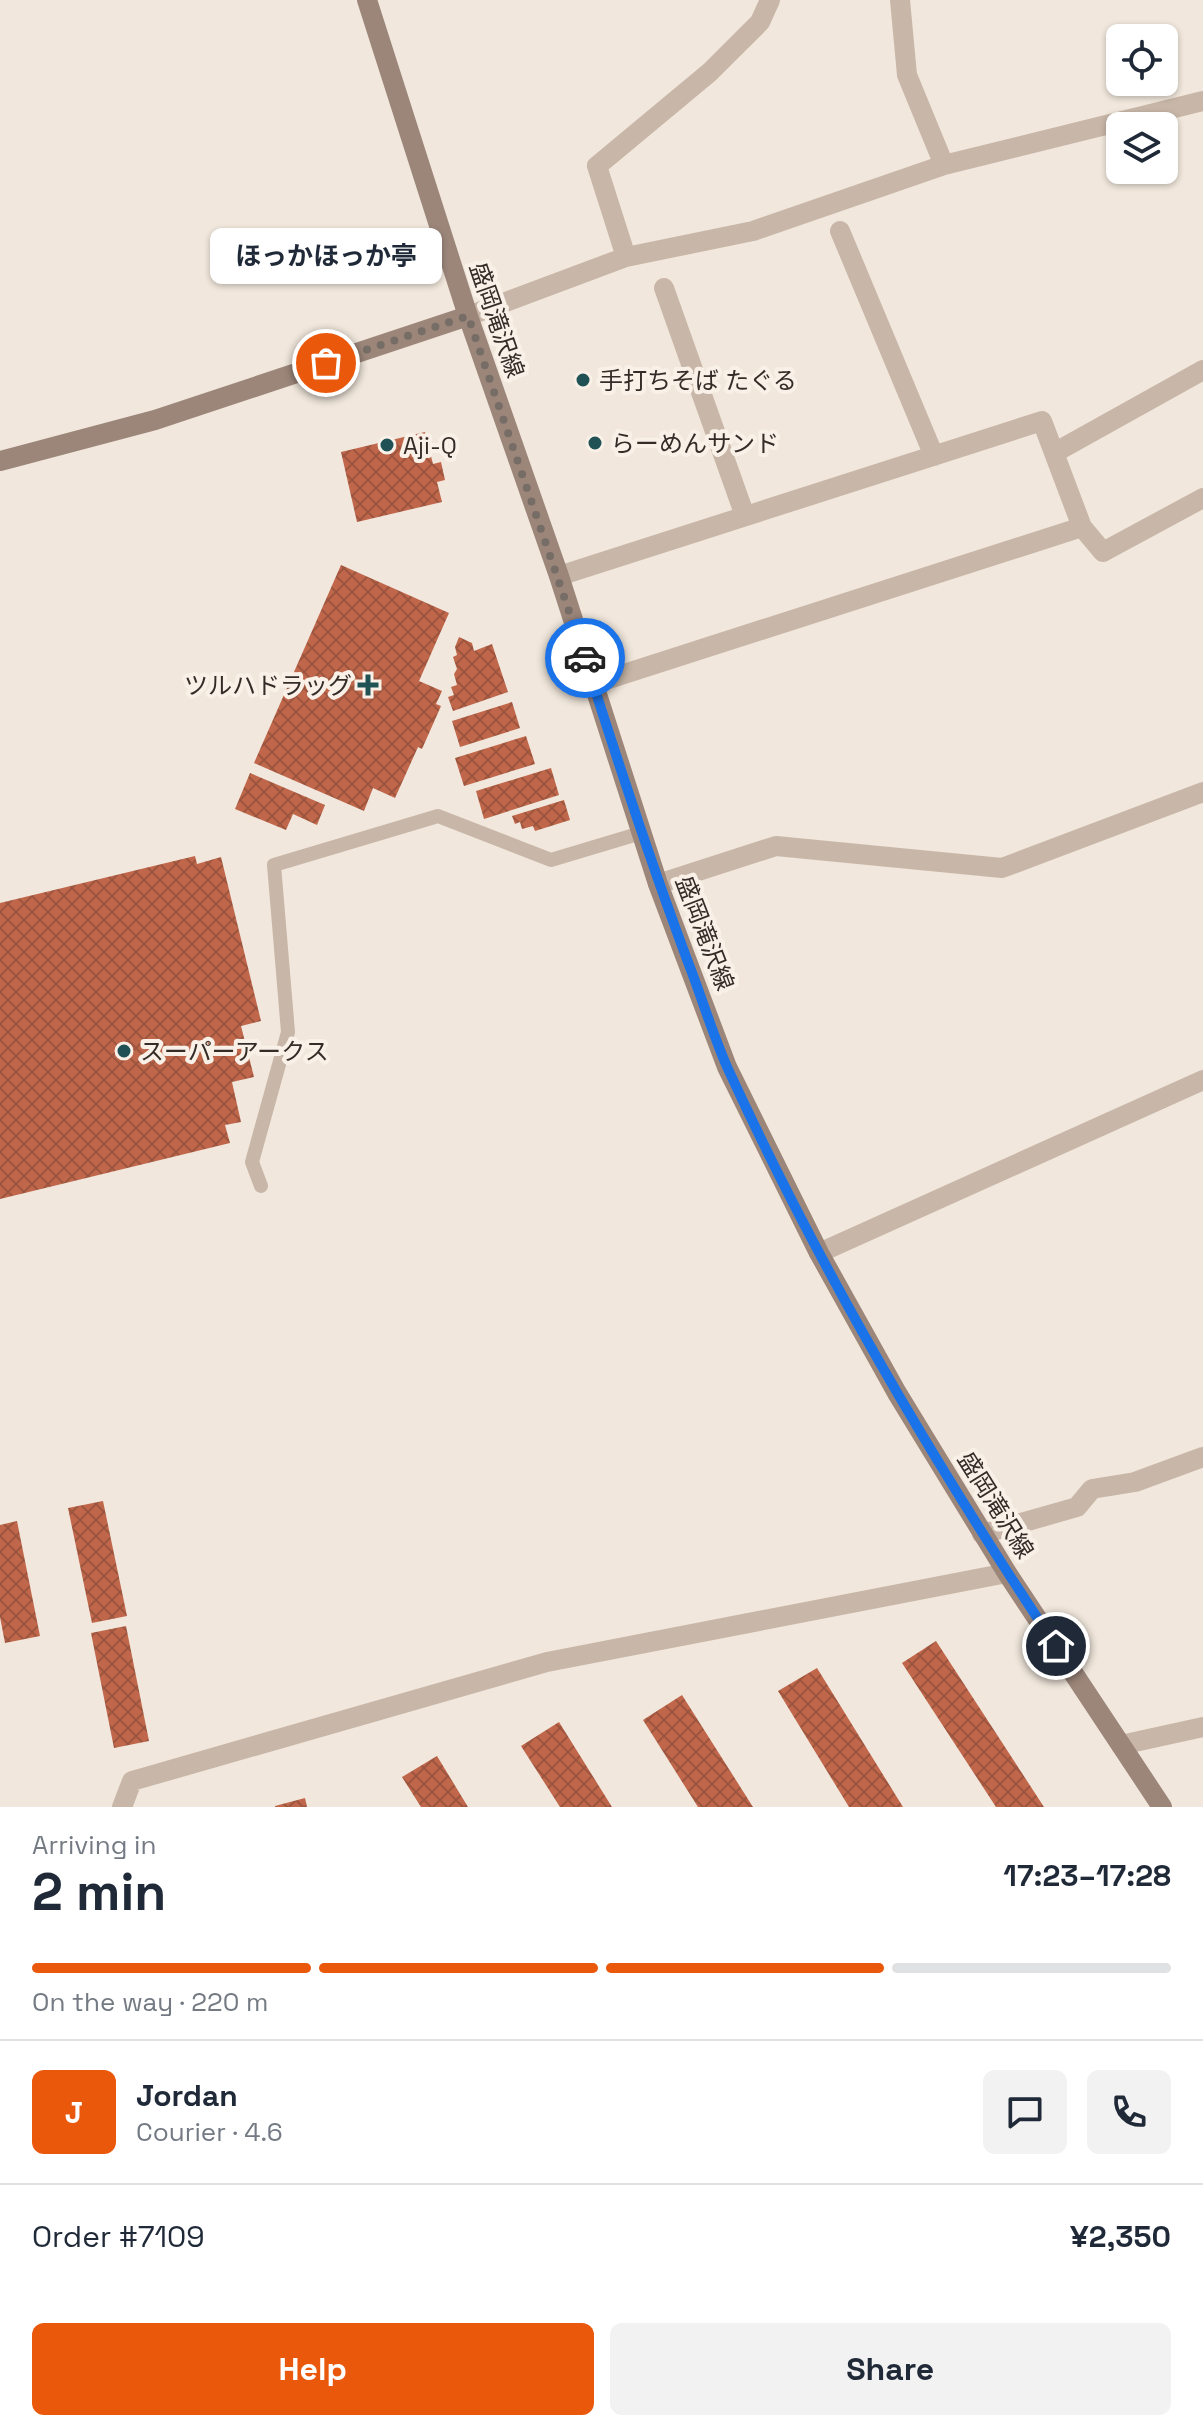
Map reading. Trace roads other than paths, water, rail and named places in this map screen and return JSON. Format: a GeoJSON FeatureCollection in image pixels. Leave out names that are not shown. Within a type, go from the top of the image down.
{"type":"FeatureCollection","features":[{"type":"Feature","properties":{"kind":"main road","name":"盛岡滝沢線"},"geometry":{"type":"LineString","coordinates":[[367,0],[468,316],[559,576],[658,884],[727,1067],[819,1253],[897,1393],[982,1534],[1162,1807]]}},
{"type":"Feature","properties":{"kind":"main road"},"geometry":{"type":"LineString","coordinates":[[0,461],[155,420],[468,316]]}},
{"type":"Feature","properties":{"kind":"street"},"geometry":{"type":"LineString","coordinates":[[626,257],[597,166],[710,72],[760,22],[770,0]]}},
{"type":"Feature","properties":{"kind":"street"},"geometry":{"type":"LineString","coordinates":[[900,0],[907,75],[944,165]]}},
{"type":"Feature","properties":{"kind":"street"},"geometry":{"type":"LineString","coordinates":[[468,316],[626,257],[753,231],[944,165],[1203,101]]}},
{"type":"Feature","properties":{"kind":"street"},"geometry":{"type":"LineString","coordinates":[[840,231],[934,456]]}},
{"type":"Feature","properties":{"kind":"street"},"geometry":{"type":"LineString","coordinates":[[664,288],[745,516]]}},
{"type":"Feature","properties":{"kind":"street"},"geometry":{"type":"LineString","coordinates":[[1054,453],[1203,370]]}},
{"type":"Feature","properties":{"kind":"street"},"geometry":{"type":"LineString","coordinates":[[559,576],[1042,421],[1082,527],[1103,552],[1203,498]]}},
{"type":"Feature","properties":{"kind":"street"},"geometry":{"type":"LineString","coordinates":[[593,684],[1082,527]]}},
{"type":"Feature","properties":{"kind":"street"},"geometry":{"type":"LineString","coordinates":[[658,884],[776,846],[1002,868],[1203,792]]}},
{"type":"Feature","properties":{"kind":"street"},"geometry":{"type":"LineString","coordinates":[[819,1253],[1203,1080]]}},
{"type":"Feature","properties":{"kind":"street"},"geometry":{"type":"LineString","coordinates":[[982,1534],[1077,1507],[1092,1489],[1135,1482],[1203,1457]]}},
{"type":"Feature","properties":{"kind":"street"},"geometry":{"type":"LineString","coordinates":[[122,1807],[132,1781],[547,1662],[1007,1573]]}},
{"type":"Feature","properties":{"kind":"street"},"geometry":{"type":"LineString","coordinates":[[1121,1745],[1203,1727]]}},
{"type":"Feature","properties":{"kind":"lane"},"geometry":{"type":"LineString","coordinates":[[261,1186],[252,1162],[288,1032],[274,865],[438,816],[551,860],[641,833]]}},
{"type":"Feature","properties":{"kind":"place","name":"ほっかほっか亭"},"geometry":{"type":"Point","coordinates":[326,363]}},
{"type":"Feature","properties":{"kind":"place","name":"手打ちそば たぐる"},"geometry":{"type":"Point","coordinates":[583,380]}},
{"type":"Feature","properties":{"kind":"place","name":"らーめんサンド"},"geometry":{"type":"Point","coordinates":[595,443]}},
{"type":"Feature","properties":{"kind":"place","name":"Aji-Q"},"geometry":{"type":"Point","coordinates":[387,445]}},
{"type":"Feature","properties":{"kind":"place","name":"ツルハドラッグ"},"geometry":{"type":"Point","coordinates":[368,685]}},
{"type":"Feature","properties":{"kind":"place","name":"スーパーアークス"},"geometry":{"type":"Point","coordinates":[124,1051]}}]}
